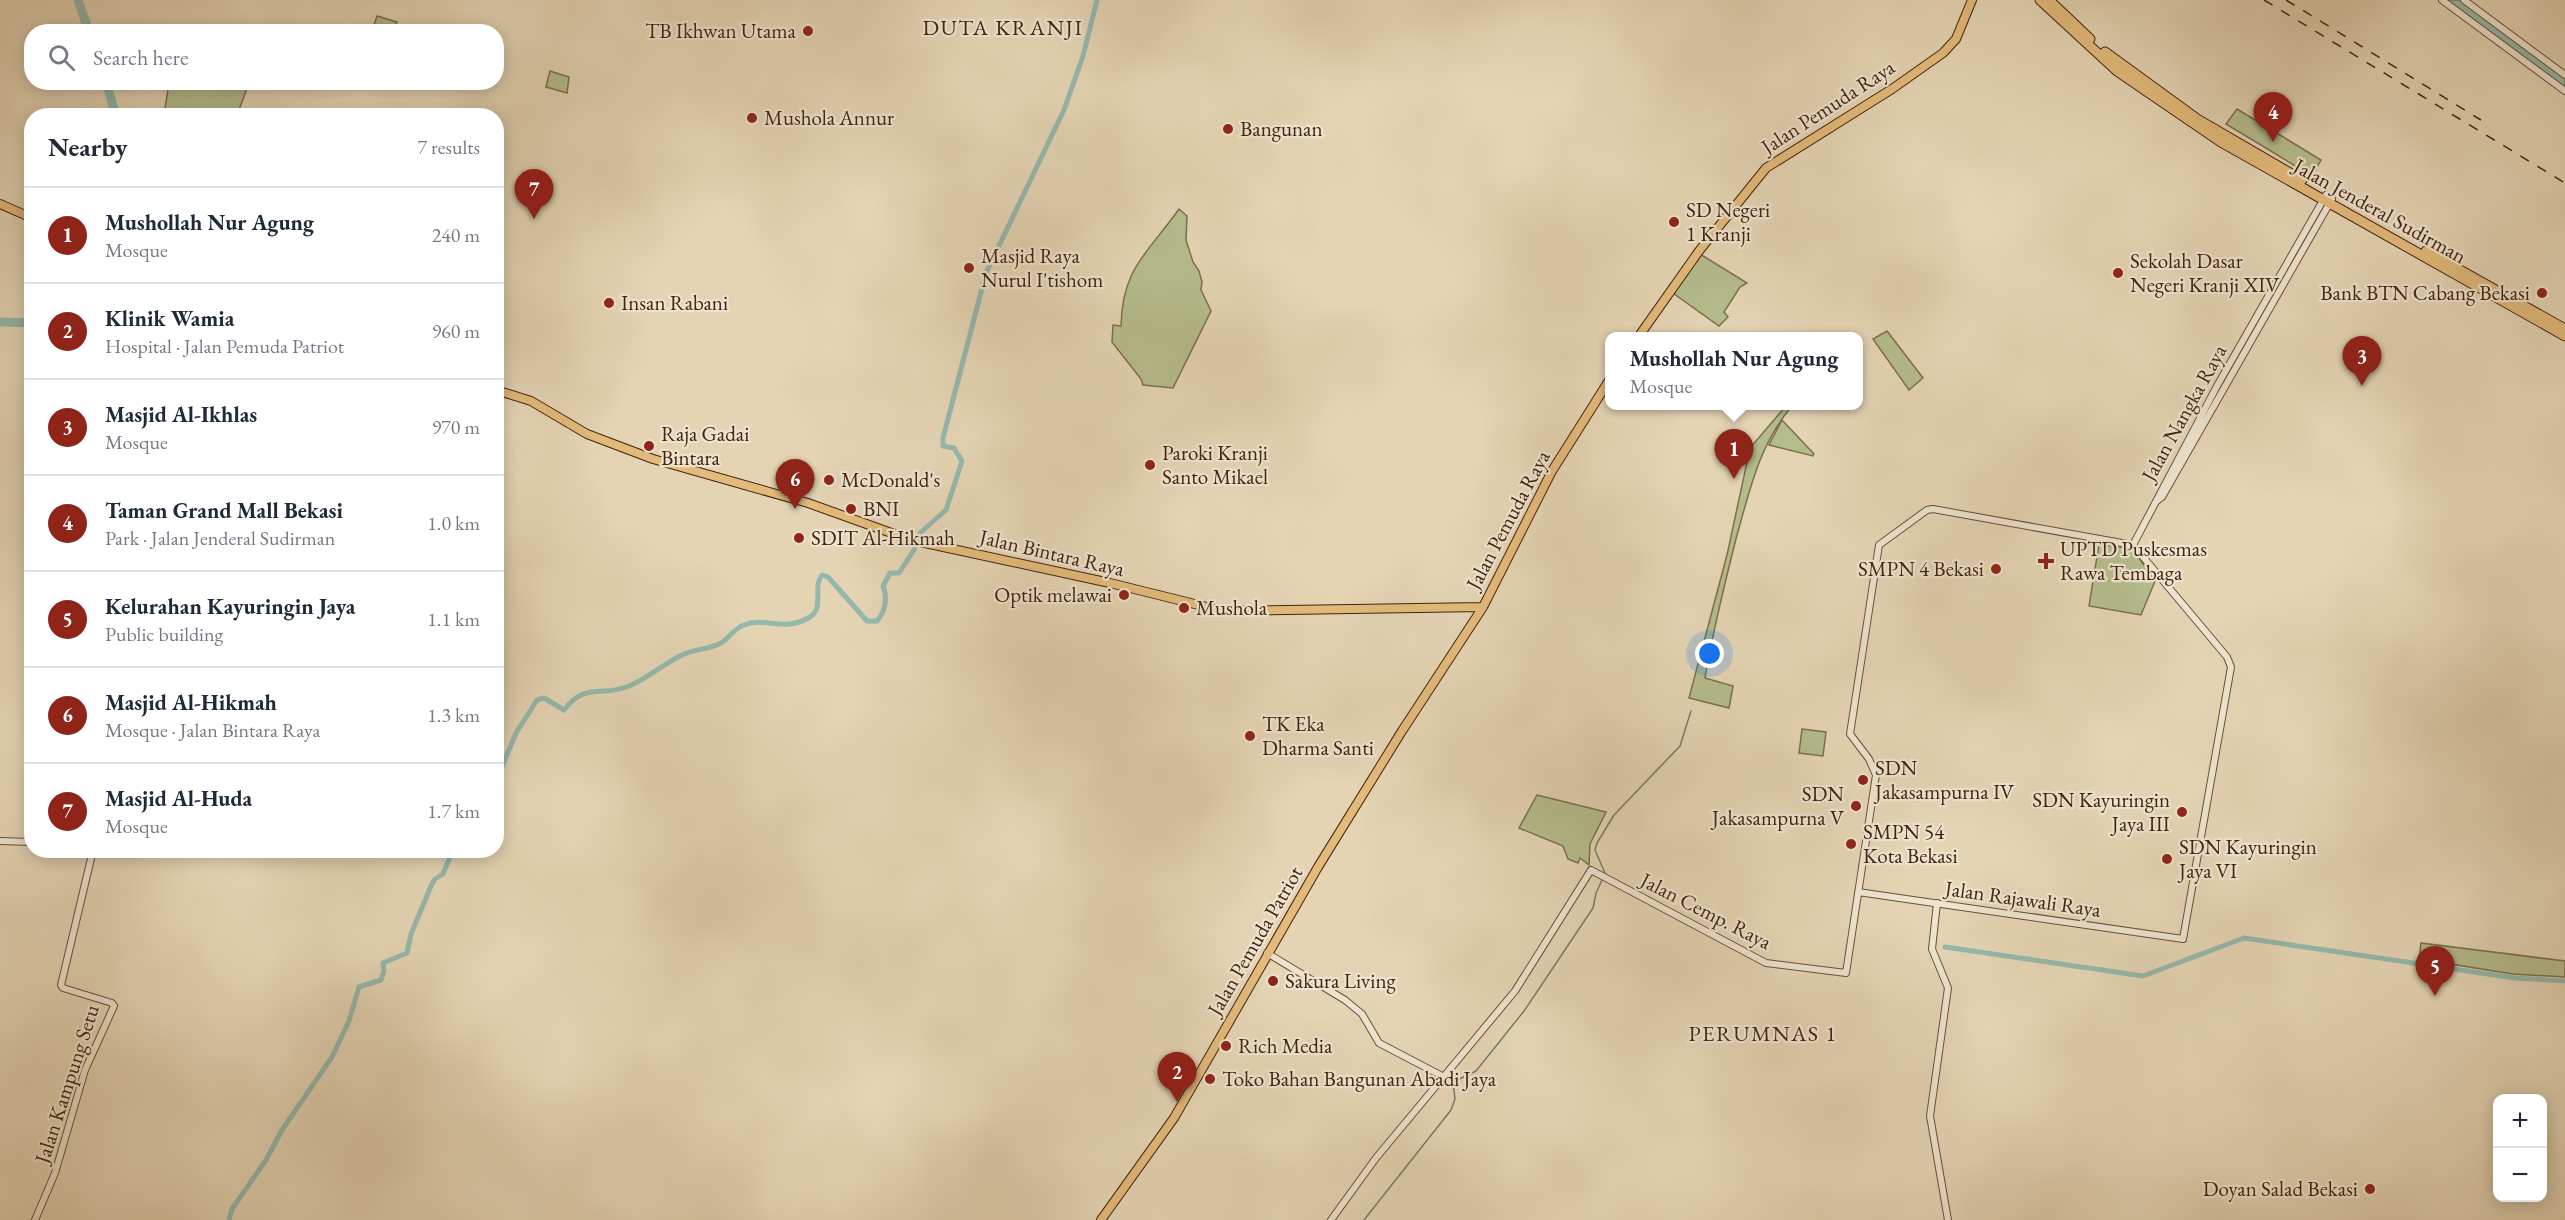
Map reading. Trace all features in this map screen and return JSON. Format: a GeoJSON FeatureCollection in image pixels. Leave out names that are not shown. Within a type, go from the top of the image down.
{"type":"FeatureCollection","features":[{"type":"Feature","properties":{"kind":"highway","name":"Jalan Jenderal Sudirman"},"geometry":{"type":"LineString","coordinates":[[2040,0],[2062,17],[2117,71],[2195,122],[2565,336]]}},
{"type":"Feature","properties":{"kind":"highway","name":"Jalan Jenderal Sudirman"},"geometry":{"type":"LineString","coordinates":[[2049,0],[2062,17]]}},
{"type":"Feature","properties":{"kind":"highway","name":"Jalan Jenderal Sudirman"},"geometry":{"type":"LineString","coordinates":[[2328,199],[2565,329]]}},
{"type":"Feature","properties":{"kind":"main road","name":"Jalan Pemuda Raya"},"geometry":{"type":"LineString","coordinates":[[1643,332],[1699,251],[1766,168],[1892,89],[1943,53],[1956,39],[1972,0]]}},
{"type":"Feature","properties":{"kind":"main road"},"geometry":{"type":"LineString","coordinates":[[0,204],[24,214]]}},
{"type":"Feature","properties":{"kind":"main road","name":"Jalan Pemuda Raya"},"geometry":{"type":"LineString","coordinates":[[1437,676],[1483,607],[1552,471],[1605,387]]}},
{"type":"Feature","properties":{"kind":"main road","name":"Jalan Bintara Raya"},"geometry":{"type":"LineString","coordinates":[[504,392],[531,400],[587,434],[659,461],[808,503],[911,540],[1110,583],[1216,611],[1483,607]]}},
{"type":"Feature","properties":{"kind":"main road","name":"Jalan Pemuda Patriot"},"geometry":{"type":"LineString","coordinates":[[1101,1220],[1174,1118],[1267,953],[1437,676]]}},
{"type":"Feature","properties":{"kind":"street"},"geometry":{"type":"LineString","coordinates":[[2442,0],[2565,91]]}},
{"type":"Feature","properties":{"kind":"street"},"geometry":{"type":"LineString","coordinates":[[2464,0],[2565,75]]}},
{"type":"Feature","properties":{"kind":"street","name":"Jalan Nangka Raya"},"geometry":{"type":"LineString","coordinates":[[2133,546],[2157,501],[2162,497],[2220,387],[2328,199]]}},
{"type":"Feature","properties":{"kind":"street"},"geometry":{"type":"LineString","coordinates":[[1858,892],[1876,775],[1869,759],[1850,734],[1879,545],[1929,509],[2133,546]]}},
{"type":"Feature","properties":{"kind":"street","name":"Jalan Rajawali Raya"},"geometry":{"type":"LineString","coordinates":[[1858,892],[1949,903],[2183,939],[2231,667],[2223,653],[2133,546]]}},
{"type":"Feature","properties":{"kind":"street"},"geometry":{"type":"LineString","coordinates":[[0,841],[24,842]]}},
{"type":"Feature","properties":{"kind":"street","name":"Jalan Kampung Setu"},"geometry":{"type":"LineString","coordinates":[[35,1220],[56,1173],[85,1070],[114,1006],[112,1003],[63,988],[61,985],[91,858]]}},
{"type":"Feature","properties":{"kind":"street","name":"Jalan Cemp. Raya"},"geometry":{"type":"LineString","coordinates":[[1444,1077],[1515,991],[1591,870],[1766,963],[1846,973],[1858,892]]}},
{"type":"Feature","properties":{"kind":"street"},"geometry":{"type":"LineString","coordinates":[[1937,903],[1932,949],[1948,988],[1930,1116],[1948,1220]]}},
{"type":"Feature","properties":{"kind":"street"},"geometry":{"type":"LineString","coordinates":[[1267,953],[1345,1000],[1362,1014],[1379,1043],[1444,1077],[1376,1158],[1331,1220]]}},
{"type":"Feature","properties":{"kind":"green space"},"geometry":{"type":"Polygon","coordinates":[[[377,16],[397,22],[396,24],[374,24],[377,16]]]}},
{"type":"Feature","properties":{"kind":"green space"},"geometry":{"type":"Polygon","coordinates":[[[550,71],[569,77],[567,93],[546,87],[550,71]]]}},
{"type":"Feature","properties":{"kind":"green space"},"geometry":{"type":"Polygon","coordinates":[[[168,90],[246,90],[240,108],[165,108],[168,90]]]}},
{"type":"Feature","properties":{"kind":"green space"},"geometry":{"type":"Polygon","coordinates":[[[2237,109],[2321,160],[2312,176],[2226,124],[2237,109]]]}},
{"type":"Feature","properties":{"kind":"green space"},"geometry":{"type":"Polygon","coordinates":[[[1179,209],[1187,216],[1186,240],[1193,262],[1199,271],[1202,282],[1201,290],[1211,311],[1173,388],[1143,385],[1141,379],[1112,342],[1113,325],[1121,326],[1126,289],[1139,262],[1179,209]]]}},
{"type":"Feature","properties":{"kind":"green space"},"geometry":{"type":"Polygon","coordinates":[[[1700,254],[1747,283],[1740,287],[1724,312],[1728,317],[1719,326],[1673,293],[1700,254]]]}},
{"type":"Feature","properties":{"kind":"green space"},"geometry":{"type":"Polygon","coordinates":[[[1887,331],[1923,378],[1909,390],[1873,339],[1887,331]]]}},
{"type":"Feature","properties":{"kind":"green space"},"geometry":{"type":"Polygon","coordinates":[[[1783,410],[1789,410],[1772,435],[1757,467],[1715,624],[1705,678],[1733,686],[1729,708],[1689,698],[1727,555],[1750,448],[1783,410]]]}},
{"type":"Feature","properties":{"kind":"green space"},"geometry":{"type":"Polygon","coordinates":[[[1782,420],[1814,454],[1813,456],[1769,445],[1782,420]]]}},
{"type":"Feature","properties":{"kind":"green space"},"geometry":{"type":"Polygon","coordinates":[[[2099,544],[2133,549],[2155,581],[2141,615],[2089,606],[2099,544]]]}},
{"type":"Feature","properties":{"kind":"green space"},"geometry":{"type":"Polygon","coordinates":[[[1802,729],[1826,732],[1823,756],[1799,753],[1802,729]]]}},
{"type":"Feature","properties":{"kind":"green space"},"geometry":{"type":"Polygon","coordinates":[[[1537,795],[1606,812],[1590,844],[1589,865],[1580,858],[1578,863],[1568,859],[1563,846],[1519,828],[1537,795]]]}},
{"type":"Feature","properties":{"kind":"green space"},"geometry":{"type":"Polygon","coordinates":[[[2421,943],[2565,961],[2565,977],[2513,974],[2419,959],[2421,943]]]}},
{"type":"Feature","properties":{"kind":"water"},"geometry":{"type":"Polygon","coordinates":[[[2442,0],[2464,0],[2565,75],[2565,91],[2442,0]]]}},
{"type":"Feature","properties":{"kind":"waterway"},"geometry":{"type":"LineString","coordinates":[[78,0],[86,24]]}},
{"type":"Feature","properties":{"kind":"waterway"},"geometry":{"type":"LineString","coordinates":[[504,762],[516,733],[537,700],[544,698],[564,710],[572,701],[587,693],[610,691],[629,686],[685,654],[719,644],[744,625],[760,622],[783,624],[801,622],[810,617],[817,608],[818,585],[822,575],[828,577],[867,621],[877,621],[884,609],[883,586],[890,573],[899,573],[914,550],[920,533],[946,510],[962,461],[954,448],[943,446],[943,438],[986,273],[1064,110],[1083,56],[1097,0]]}},
{"type":"Feature","properties":{"kind":"waterway"},"geometry":{"type":"LineString","coordinates":[[108,90],[114,108]]}},
{"type":"Feature","properties":{"kind":"waterway"},"geometry":{"type":"LineString","coordinates":[[0,322],[24,323]]}},
{"type":"Feature","properties":{"kind":"waterway"},"geometry":{"type":"LineString","coordinates":[[1605,873],[1595,850],[1597,843],[1614,815],[1680,746],[1691,711]]}},
{"type":"Feature","properties":{"kind":"waterway"},"geometry":{"type":"LineString","coordinates":[[229,1220],[232,1209],[332,1057],[349,1021],[359,987],[381,980],[384,971],[383,963],[407,953],[411,934],[431,886],[435,879],[443,874],[450,858]]}},
{"type":"Feature","properties":{"kind":"waterway"},"geometry":{"type":"LineString","coordinates":[[1364,1220],[1451,1110],[1455,1099],[1453,1082],[1476,1071],[1524,1011],[1593,908],[1596,893],[1603,878]]}},
{"type":"Feature","properties":{"kind":"waterway"},"geometry":{"type":"LineString","coordinates":[[1945,947],[2143,976],[2244,938],[2515,978],[2565,981]]}},
{"type":"Feature","properties":{"kind":"railway"},"geometry":{"type":"LineString","coordinates":[[2264,0],[2565,183]]}},
{"type":"Feature","properties":{"kind":"railway"},"geometry":{"type":"LineString","coordinates":[[2286,0],[2481,120]]}},
{"type":"Feature","properties":{"kind":"place","name":"TB Ikhwan Utama"},"geometry":{"type":"Point","coordinates":[808,31]}},
{"type":"Feature","properties":{"kind":"place","name":"Mushola Annur"},"geometry":{"type":"Point","coordinates":[752,118]}},
{"type":"Feature","properties":{"kind":"place","name":"Bangunan"},"geometry":{"type":"Point","coordinates":[1228,129]}},
{"type":"Feature","properties":{"kind":"place","name":"Taman Grand Mall Bekasi"},"geometry":{"type":"Point","coordinates":[2273,142]}},
{"type":"Feature","properties":{"kind":"place","name":"Masjid Al-Huda"},"geometry":{"type":"Point","coordinates":[534,219]}},
{"type":"Feature","properties":{"kind":"place","name":"SD Negeri 1 Kranji"},"geometry":{"type":"Point","coordinates":[1674,222]}},
{"type":"Feature","properties":{"kind":"place","name":"Masjid Raya Nurul I'tishom"},"geometry":{"type":"Point","coordinates":[969,268]}},
{"type":"Feature","properties":{"kind":"place","name":"Sekolah Dasar Negeri Kranji XIV"},"geometry":{"type":"Point","coordinates":[2118,273]}},
{"type":"Feature","properties":{"kind":"place","name":"Bank BTN Cabang Bekasi"},"geometry":{"type":"Point","coordinates":[2542,293]}},
{"type":"Feature","properties":{"kind":"place","name":"Insan Rabani"},"geometry":{"type":"Point","coordinates":[609,303]}},
{"type":"Feature","properties":{"kind":"place","name":"Masjid Al-Ikhlas"},"geometry":{"type":"Point","coordinates":[2362,386]}},
{"type":"Feature","properties":{"kind":"place","name":"Raja Gadai Bintara"},"geometry":{"type":"Point","coordinates":[649,446]}},
{"type":"Feature","properties":{"kind":"place","name":"Paroki Kranji Santo Mikael"},"geometry":{"type":"Point","coordinates":[1150,465]}},
{"type":"Feature","properties":{"kind":"place","name":"Mushollah Nur Agung"},"geometry":{"type":"Point","coordinates":[1734,479]}},
{"type":"Feature","properties":{"kind":"place","name":"McDonald's"},"geometry":{"type":"Point","coordinates":[829,480]}},
{"type":"Feature","properties":{"kind":"place","name":"Masjid Al-Hikmah"},"geometry":{"type":"Point","coordinates":[795,509]}},
{"type":"Feature","properties":{"kind":"place","name":"BNI"},"geometry":{"type":"Point","coordinates":[851,509]}},
{"type":"Feature","properties":{"kind":"place","name":"SDIT Al-Hikmah"},"geometry":{"type":"Point","coordinates":[799,538]}},
{"type":"Feature","properties":{"kind":"place","name":"UPTD Puskesmas Rawa Tembaga"},"geometry":{"type":"Point","coordinates":[2046,561]}},
{"type":"Feature","properties":{"kind":"place","name":"SMPN 4 Bekasi"},"geometry":{"type":"Point","coordinates":[1996,569]}},
{"type":"Feature","properties":{"kind":"place","name":"Optik melawai"},"geometry":{"type":"Point","coordinates":[1124,595]}},
{"type":"Feature","properties":{"kind":"place","name":"Mushola"},"geometry":{"type":"Point","coordinates":[1184,608]}},
{"type":"Feature","properties":{"kind":"place","name":"TK Eka Dharma Santi"},"geometry":{"type":"Point","coordinates":[1250,736]}},
{"type":"Feature","properties":{"kind":"place","name":"SDN Jakasampurna IV"},"geometry":{"type":"Point","coordinates":[1863,780]}},
{"type":"Feature","properties":{"kind":"place","name":"SDN Jakasampurna V"},"geometry":{"type":"Point","coordinates":[1856,806]}},
{"type":"Feature","properties":{"kind":"place","name":"SDN Kayuringin Jaya III"},"geometry":{"type":"Point","coordinates":[2182,812]}},
{"type":"Feature","properties":{"kind":"place","name":"SMPN 54 Kota Bekasi"},"geometry":{"type":"Point","coordinates":[1851,844]}},
{"type":"Feature","properties":{"kind":"place","name":"SDN Kayuringin Jaya VI"},"geometry":{"type":"Point","coordinates":[2167,859]}},
{"type":"Feature","properties":{"kind":"place","name":"Sakura Living"},"geometry":{"type":"Point","coordinates":[1273,981]}},
{"type":"Feature","properties":{"kind":"place","name":"Kelurahan Kayuringin Jaya"},"geometry":{"type":"Point","coordinates":[2435,996]}},
{"type":"Feature","properties":{"kind":"place","name":"Rich Media"},"geometry":{"type":"Point","coordinates":[1226,1046]}},
{"type":"Feature","properties":{"kind":"place","name":"Toko Bahan Bangunan Abadi Jaya"},"geometry":{"type":"Point","coordinates":[1210,1079]}},
{"type":"Feature","properties":{"kind":"place","name":"Klinik Wamia"},"geometry":{"type":"Point","coordinates":[1177,1102]}},
{"type":"Feature","properties":{"kind":"place","name":"Doyan Salad Bekasi"},"geometry":{"type":"Point","coordinates":[2370,1189]}},
{"type":"Feature","properties":{"kind":"district","name":"DUTA KRANJI"},"geometry":{"type":"Point","coordinates":[1003,27]}},
{"type":"Feature","properties":{"kind":"district","name":"PERUMNAS 1"},"geometry":{"type":"Point","coordinates":[1763,1033]}}]}
